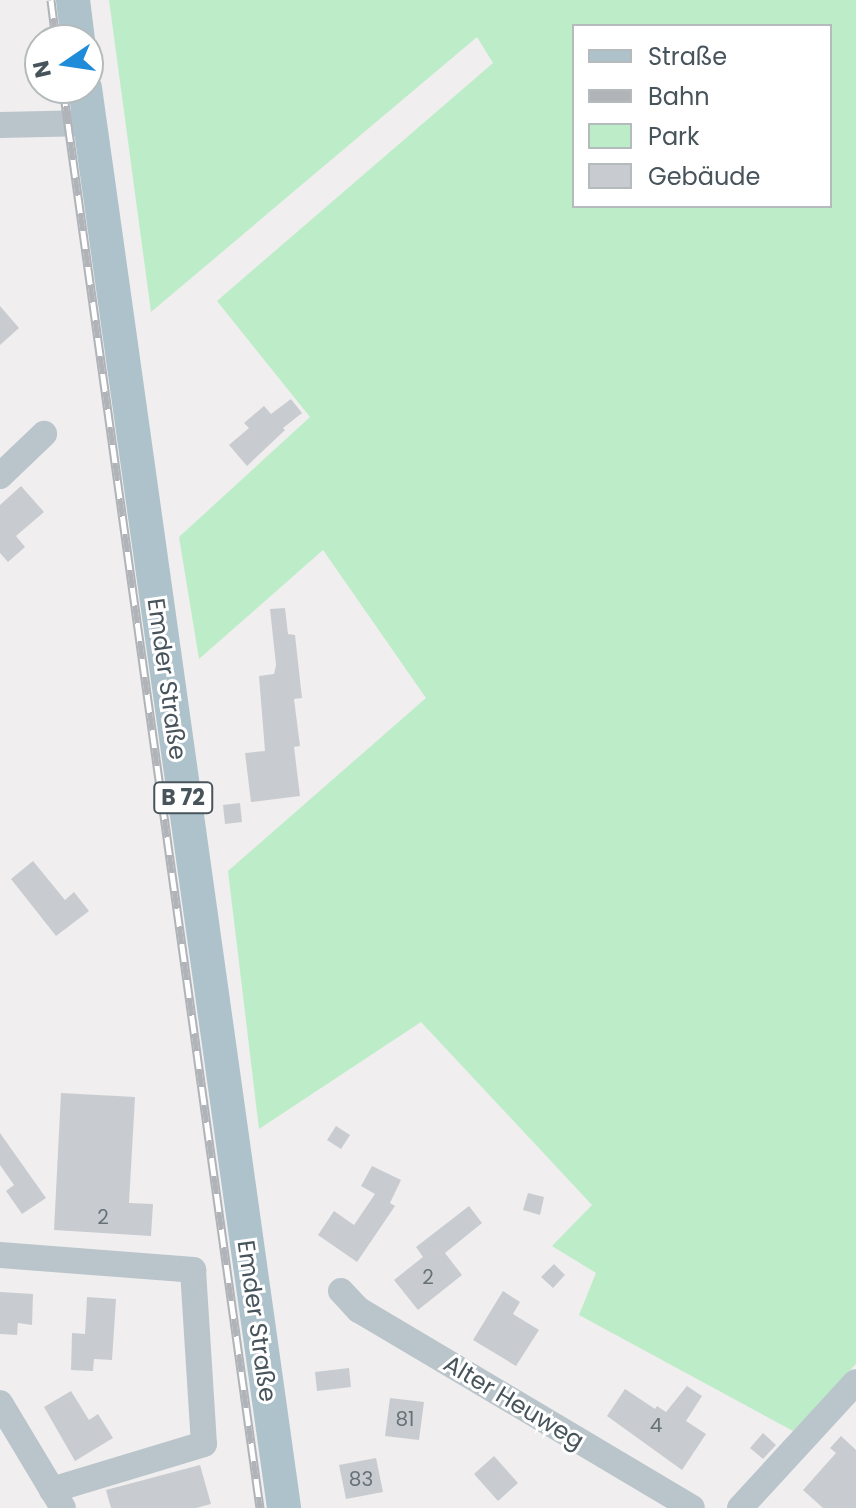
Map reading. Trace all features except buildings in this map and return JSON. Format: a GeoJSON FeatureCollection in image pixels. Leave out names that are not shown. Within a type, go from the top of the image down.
{"type":"FeatureCollection","features":[{"type":"Feature","properties":{"kind":"main road"},"geometry":{"type":"LineString","coordinates":[[73,0],[76,24]]}},
{"type":"Feature","properties":{"kind":"main road","name":"Emder Straße"},"geometry":{"type":"LineString","coordinates":[[87,104],[284,1508]]}},
{"type":"Feature","properties":{"kind":"street"},"geometry":{"type":"LineString","coordinates":[[0,125],[90,123]]}},
{"type":"Feature","properties":{"kind":"street"},"geometry":{"type":"LineString","coordinates":[[0,476],[44,434]]}},
{"type":"Feature","properties":{"kind":"street"},"geometry":{"type":"LineString","coordinates":[[0,1255],[193,1270],[204,1444],[58,1499],[0,1403]]}},
{"type":"Feature","properties":{"kind":"street","name":"Alter Heuweg"},"geometry":{"type":"LineString","coordinates":[[341,1291],[359,1310],[692,1508]]}},
{"type":"Feature","properties":{"kind":"street"},"geometry":{"type":"LineString","coordinates":[[740,1508],[856,1382]]}},
{"type":"Feature","properties":{"kind":"green space"},"geometry":{"type":"Polygon","coordinates":[[[109,0],[856,0],[856,1364],[793,1431],[579,1315],[596,1273],[552,1246],[592,1205],[421,1022],[259,1129],[228,871],[426,698],[323,550],[199,659],[179,537],[310,417],[217,301],[493,63],[477,37],[151,312],[109,0]]]}},
{"type":"Feature","properties":{"kind":"railway"},"geometry":{"type":"LineString","coordinates":[[51,0],[54,24]]}},
{"type":"Feature","properties":{"kind":"railway"},"geometry":{"type":"LineString","coordinates":[[65,104],[260,1508]]}}]}
